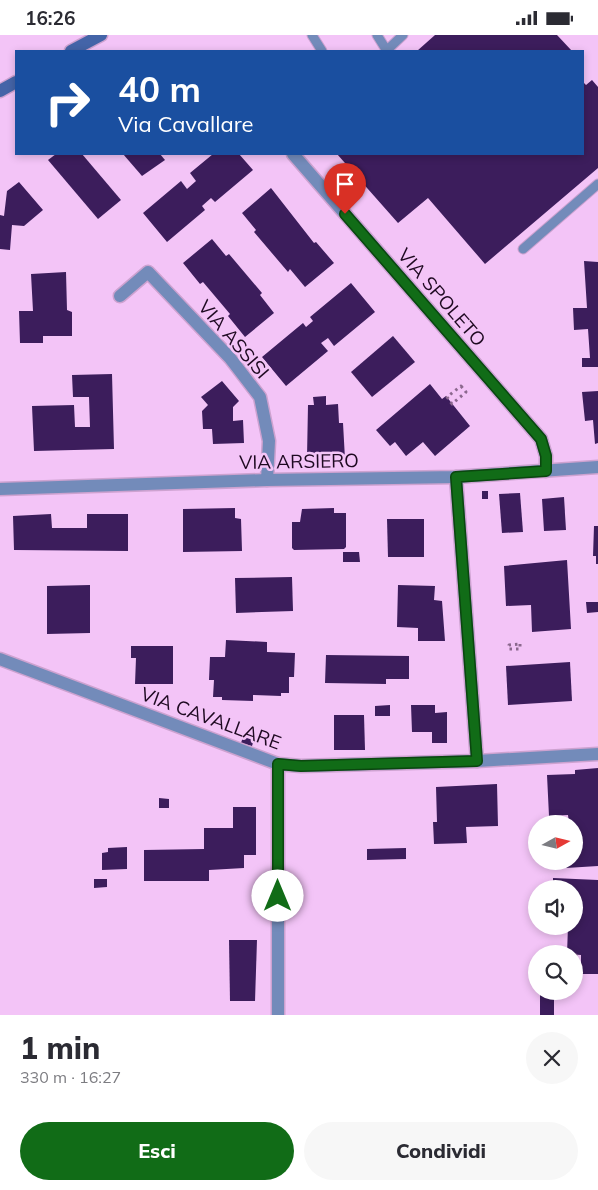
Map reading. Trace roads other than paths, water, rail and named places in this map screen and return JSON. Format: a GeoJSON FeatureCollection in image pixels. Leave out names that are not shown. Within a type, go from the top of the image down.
{"type":"FeatureCollection","features":[{"type":"Feature","properties":{"kind":"main road"},"geometry":{"type":"LineString","coordinates":[[73,50],[100,35]]}},
{"type":"Feature","properties":{"kind":"main road"},"geometry":{"type":"LineString","coordinates":[[0,91],[15,83]]}},
{"type":"Feature","properties":{"kind":"street","name":"VIA SPOLETO"},"geometry":{"type":"LineString","coordinates":[[294,155],[541,439],[546,456],[546,471]]}},
{"type":"Feature","properties":{"kind":"street","name":"VIA ASSISI"},"geometry":{"type":"LineString","coordinates":[[120,296],[148,271],[230,358],[260,397],[269,441],[267,480]]}},
{"type":"Feature","properties":{"kind":"street","name":"VIA ARSIERO"},"geometry":{"type":"LineString","coordinates":[[0,489],[267,480],[456,477],[598,467]]}},
{"type":"Feature","properties":{"kind":"street"},"geometry":{"type":"LineString","coordinates":[[456,477],[477,761]]}},
{"type":"Feature","properties":{"kind":"street","name":"VIA CAVALLARE"},"geometry":{"type":"LineString","coordinates":[[0,659],[278,764],[301,766],[477,761],[598,754]]}},
{"type":"Feature","properties":{"kind":"street"},"geometry":{"type":"LineString","coordinates":[[278,764],[278,1015]]}},
{"type":"Feature","properties":{"kind":"lane"},"geometry":{"type":"LineString","coordinates":[[312,35],[321,50]]}},
{"type":"Feature","properties":{"kind":"lane"},"geometry":{"type":"LineString","coordinates":[[376,35],[386,50]]}},
{"type":"Feature","properties":{"kind":"lane"},"geometry":{"type":"LineString","coordinates":[[388,50],[404,35]]}},
{"type":"Feature","properties":{"kind":"lane"},"geometry":{"type":"LineString","coordinates":[[523,249],[598,184]]}}]}
